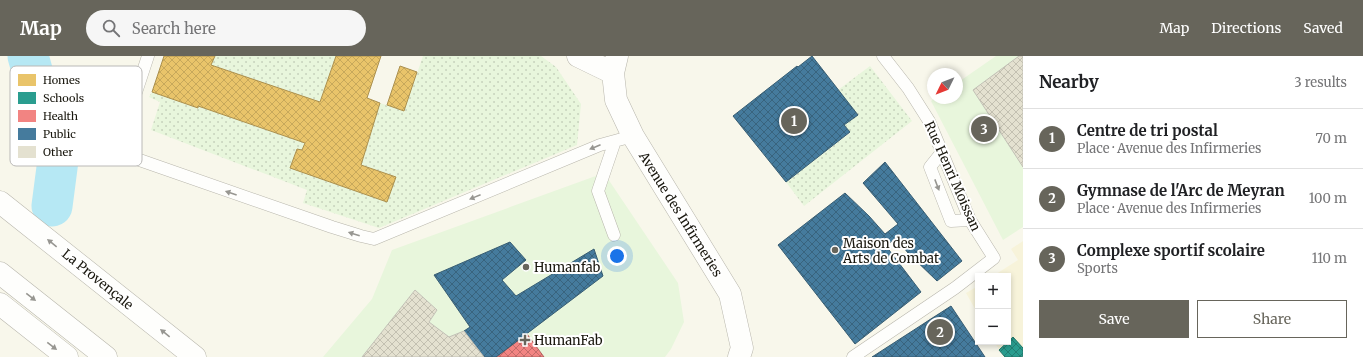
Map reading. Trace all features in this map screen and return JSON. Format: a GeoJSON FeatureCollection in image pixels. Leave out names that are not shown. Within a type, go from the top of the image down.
{"type":"FeatureCollection","features":[{"type":"Feature","properties":{"kind":"main road","name":"Avenue des Infirmeries"},"geometry":{"type":"LineString","coordinates":[[578,56],[615,65],[616,100],[624,138],[730,294],[742,348],[739,357]]}},
{"type":"Feature","properties":{"kind":"main road","name":"La Provençale"},"geometry":{"type":"LineString","coordinates":[[0,202],[195,357]]}},
{"type":"Feature","properties":{"kind":"main road"},"geometry":{"type":"LineString","coordinates":[[0,273],[106,357]]}},
{"type":"Feature","properties":{"kind":"main road"},"geometry":{"type":"LineString","coordinates":[[0,304],[66,357]]}},
{"type":"Feature","properties":{"kind":"lane"},"geometry":{"type":"LineString","coordinates":[[142,74],[148,56]]}},
{"type":"Feature","properties":{"kind":"lane","name":"Rue Henri Moissan"},"geometry":{"type":"LineString","coordinates":[[853,357],[954,288],[994,258],[970,220],[929,121],[908,88],[883,56]]}},
{"type":"Feature","properties":{"kind":"lane"},"geometry":{"type":"LineString","coordinates":[[142,161],[332,227],[374,239],[600,145],[624,138]]}},
{"type":"Feature","properties":{"kind":"lane"},"geometry":{"type":"LineString","coordinates":[[614,234],[598,191],[624,138]]}},
{"type":"Feature","properties":{"kind":"lane"},"geometry":{"type":"LineString","coordinates":[[942,152],[930,167],[951,221],[970,220]]}},
{"type":"Feature","properties":{"kind":"shaded area"},"geometry":{"type":"Polygon","coordinates":[[[1023,241],[1023,357],[1005,357],[996,345],[1011,345],[1011,273],[998,273],[1018,260],[1011,249],[1023,241]]]}},
{"type":"Feature","properties":{"kind":"shaded area"},"geometry":{"type":"Polygon","coordinates":[[[975,288],[975,309],[966,293],[975,288]]]}},
{"type":"Feature","properties":{"kind":"green space"},"geometry":{"type":"Polygon","coordinates":[[[215,56],[336,56],[320,102],[211,65],[215,56]]]}},
{"type":"Feature","properties":{"kind":"green space"},"geometry":{"type":"Polygon","coordinates":[[[423,56],[541,56],[556,67],[581,104],[577,145],[379,228],[303,203],[307,190],[151,130],[160,102],[149,97],[152,92],[197,108],[198,106],[305,143],[302,150],[297,149],[290,168],[387,202],[395,177],[361,165],[380,103],[404,111],[423,56]]]}},
{"type":"Feature","properties":{"kind":"green space"},"geometry":{"type":"Polygon","coordinates":[[[996,56],[1023,56],[1023,227],[1003,240],[933,104],[963,104],[963,79],[996,56]]]}},
{"type":"Feature","properties":{"kind":"green space"},"geometry":{"type":"Polygon","coordinates":[[[870,66],[912,121],[804,206],[786,182],[850,133],[844,125],[857,115],[838,90],[870,66]]]}},
{"type":"Feature","properties":{"kind":"green space","name":"Humanfab"},"geometry":{"type":"Polygon","coordinates":[[[604,173],[678,283],[684,322],[671,349],[665,357],[323,357],[372,299],[392,250],[604,173]]]}},
{"type":"Feature","properties":{"kind":"building: Homes"},"geometry":{"type":"Polygon","coordinates":[[[164,56],[215,56],[211,65],[320,102],[336,56],[381,56],[367,98],[380,103],[361,165],[396,177],[387,202],[290,168],[297,149],[302,150],[305,143],[198,106],[198,108],[152,92],[164,56]]]}},
{"type":"Feature","properties":{"kind":"building: Homes"},"geometry":{"type":"Polygon","coordinates":[[[400,66],[417,72],[404,111],[387,105],[400,66]]]}},
{"type":"Feature","properties":{"kind":"building: Schools"},"geometry":{"type":"Polygon","coordinates":[[[1013,337],[1023,348],[1023,356],[1005,357],[999,350],[1004,345],[1011,345],[1011,339],[1013,337]]]}},
{"type":"Feature","properties":{"kind":"building: Health","name":"HumanFab"},"geometry":{"type":"Polygon","coordinates":[[[527,334],[544,357],[496,357],[511,346],[527,334]]]}},
{"type":"Feature","properties":{"kind":"building: Public"},"geometry":{"type":"Polygon","coordinates":[[[812,56],[858,115],[844,125],[850,132],[786,182],[733,116],[812,56]]]}},
{"type":"Feature","properties":{"kind":"building: Public","name":"Maison des Arts de Combat"},"geometry":{"type":"Polygon","coordinates":[[[885,162],[962,261],[937,281],[908,253],[896,238],[886,246],[921,292],[855,344],[778,245],[845,193],[885,234],[898,224],[863,183],[885,162]]]}},
{"type":"Feature","properties":{"kind":"building: Public","name":"HumanFab"},"geometry":{"type":"Polygon","coordinates":[[[510,242],[526,260],[502,280],[516,296],[594,249],[603,276],[496,357],[484,357],[464,331],[470,327],[434,275],[510,242]]]}},
{"type":"Feature","properties":{"kind":"building: Public"},"geometry":{"type":"Polygon","coordinates":[[[951,306],[975,342],[975,345],[977,345],[985,357],[872,357],[951,306]]]}},
{"type":"Feature","properties":{"kind":"building: Other"},"geometry":{"type":"Polygon","coordinates":[[[1019,56],[1023,56],[1023,167],[973,90],[1019,56]]]}},
{"type":"Feature","properties":{"kind":"building: Other"},"geometry":{"type":"Polygon","coordinates":[[[415,290],[437,310],[429,322],[449,337],[464,331],[484,357],[362,357],[415,290]]]}},
{"type":"Feature","properties":{"kind":"waterway"},"geometry":{"type":"LineString","coordinates":[[28,56],[31,66]]}},
{"type":"Feature","properties":{"kind":"waterway"},"geometry":{"type":"LineString","coordinates":[[52,206],[57,166]]}},
{"type":"Feature","properties":{"kind":"place","name":"Centre de tri postal"},"geometry":{"type":"Point","coordinates":[794,121]}},
{"type":"Feature","properties":{"kind":"place","name":"Complexe sportif scolaire"},"geometry":{"type":"Point","coordinates":[984,129]}},
{"type":"Feature","properties":{"kind":"place","name":"Maison des Arts de Combat"},"geometry":{"type":"Point","coordinates":[835,250]}},
{"type":"Feature","properties":{"kind":"place","name":"Humanfab"},"geometry":{"type":"Point","coordinates":[526,267]}},
{"type":"Feature","properties":{"kind":"place","name":"Gymnase de l'Arc de Meyran"},"geometry":{"type":"Point","coordinates":[940,332]}},
{"type":"Feature","properties":{"kind":"place","name":"HumanFab"},"geometry":{"type":"Point","coordinates":[525,340]}}]}
